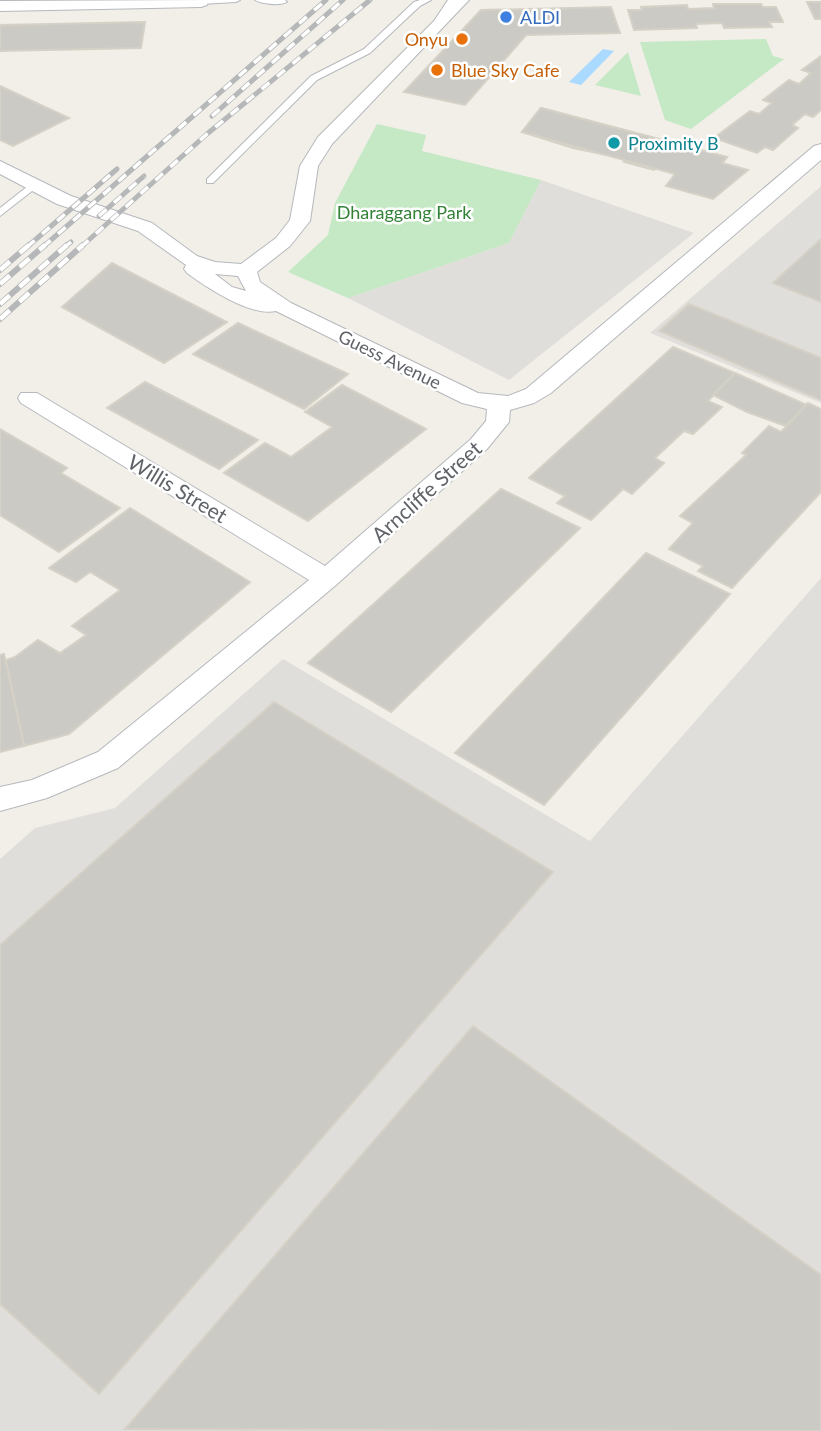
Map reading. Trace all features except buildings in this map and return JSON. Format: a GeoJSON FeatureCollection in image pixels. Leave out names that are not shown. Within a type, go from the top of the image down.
{"type":"FeatureCollection","features":[{"type":"Feature","properties":{"kind":"street"},"geometry":{"type":"LineString","coordinates":[[246,270],[283,242],[300,221],[309,166],[325,141],[440,24],[456,1]]}},
{"type":"Feature","properties":{"kind":"street"},"geometry":{"type":"LineString","coordinates":[[0,6],[201,2]]}},
{"type":"Feature","properties":{"kind":"street"},"geometry":{"type":"LineString","coordinates":[[499,404],[528,399],[543,388],[821,150]]}},
{"type":"Feature","properties":{"kind":"street","name":"Guess Avenue"},"geometry":{"type":"LineString","coordinates":[[0,167],[64,200],[145,227],[190,260],[213,268],[246,270],[251,285],[284,307],[470,398],[499,404]]}},
{"type":"Feature","properties":{"kind":"street","name":"Guess Avenue"},"geometry":{"type":"LineString","coordinates":[[190,260],[192,268],[225,290],[248,301],[284,307]]}},
{"type":"Feature","properties":{"kind":"street","name":"Willis Street"},"geometry":{"type":"LineString","coordinates":[[29,398],[327,579]]}},
{"type":"Feature","properties":{"kind":"street","name":"Arncliffe Street"},"geometry":{"type":"LineString","coordinates":[[0,799],[37,790],[108,760],[327,579],[479,444],[497,422],[499,404]]}},
{"type":"Feature","properties":{"kind":"lane"},"geometry":{"type":"LineString","coordinates":[[201,2],[236,0]]}},
{"type":"Feature","properties":{"kind":"lane"},"geometry":{"type":"LineString","coordinates":[[259,0],[284,2]]}},
{"type":"Feature","properties":{"kind":"lane"},"geometry":{"type":"LineString","coordinates":[[210,181],[314,78],[367,51],[417,4],[427,0]]}},
{"type":"Feature","properties":{"kind":"lane"},"geometry":{"type":"LineString","coordinates":[[0,213],[36,184]]}},
{"type":"Feature","properties":{"kind":"shaded area"},"geometry":{"type":"Polygon","coordinates":[[[541,180],[694,233],[509,380],[348,298],[509,243],[541,180]]]}},
{"type":"Feature","properties":{"kind":"shaded area"},"geometry":{"type":"Polygon","coordinates":[[[821,186],[821,403],[650,333],[819,188],[821,186]]]}},
{"type":"Feature","properties":{"kind":"shaded area"},"geometry":{"type":"Polygon","coordinates":[[[821,578],[821,1431],[0,1431],[0,859],[35,828],[115,808],[283,659],[590,841],[821,578]]]}},
{"type":"Feature","properties":{"kind":"green space"},"geometry":{"type":"Polygon","coordinates":[[[766,39],[773,56],[784,59],[691,129],[665,120],[640,42],[766,39]]]}},
{"type":"Feature","properties":{"kind":"green space"},"geometry":{"type":"Polygon","coordinates":[[[628,52],[641,96],[595,85],[628,52]]]}},
{"type":"Feature","properties":{"kind":"green space","name":"Dharaggang Park"},"geometry":{"type":"Polygon","coordinates":[[[377,124],[426,135],[422,151],[541,180],[509,243],[348,298],[288,272],[328,235],[335,203],[377,124]]]}},
{"type":"Feature","properties":{"kind":"water"},"geometry":{"type":"Polygon","coordinates":[[[603,49],[614,51],[581,85],[569,82],[603,49]]]}},
{"type":"Feature","properties":{"kind":"railway"},"geometry":{"type":"LineString","coordinates":[[43,247],[326,0]]}},
{"type":"Feature","properties":{"kind":"railway"},"geometry":{"type":"LineString","coordinates":[[212,116],[343,0]]}},
{"type":"Feature","properties":{"kind":"railway"},"geometry":{"type":"LineString","coordinates":[[81,247],[207,134],[370,0]]}},
{"type":"Feature","properties":{"kind":"railway"},"geometry":{"type":"LineString","coordinates":[[27,247],[117,169]]}},
{"type":"Feature","properties":{"kind":"railway"},"geometry":{"type":"LineString","coordinates":[[99,216],[144,176]]}},
{"type":"Feature","properties":{"kind":"railway"},"geometry":{"type":"LineString","coordinates":[[65,247],[71,242]]}},
{"type":"Feature","properties":{"kind":"railway"},"geometry":{"type":"LineString","coordinates":[[0,270],[29,245]]}},
{"type":"Feature","properties":{"kind":"railway"},"geometry":{"type":"LineString","coordinates":[[0,284],[45,245]]}},
{"type":"Feature","properties":{"kind":"railway"},"geometry":{"type":"LineString","coordinates":[[0,304],[67,245]]}},
{"type":"Feature","properties":{"kind":"railway"},"geometry":{"type":"LineString","coordinates":[[0,319],[83,245]]}},
{"type":"Feature","properties":{"kind":"place","name":"ALDI"},"geometry":{"type":"Point","coordinates":[506,17]}},
{"type":"Feature","properties":{"kind":"place","name":"Onyu"},"geometry":{"type":"Point","coordinates":[462,39]}},
{"type":"Feature","properties":{"kind":"place","name":"Blue Sky Cafe"},"geometry":{"type":"Point","coordinates":[437,70]}},
{"type":"Feature","properties":{"kind":"place","name":"Proximity B"},"geometry":{"type":"Point","coordinates":[614,143]}}]}
